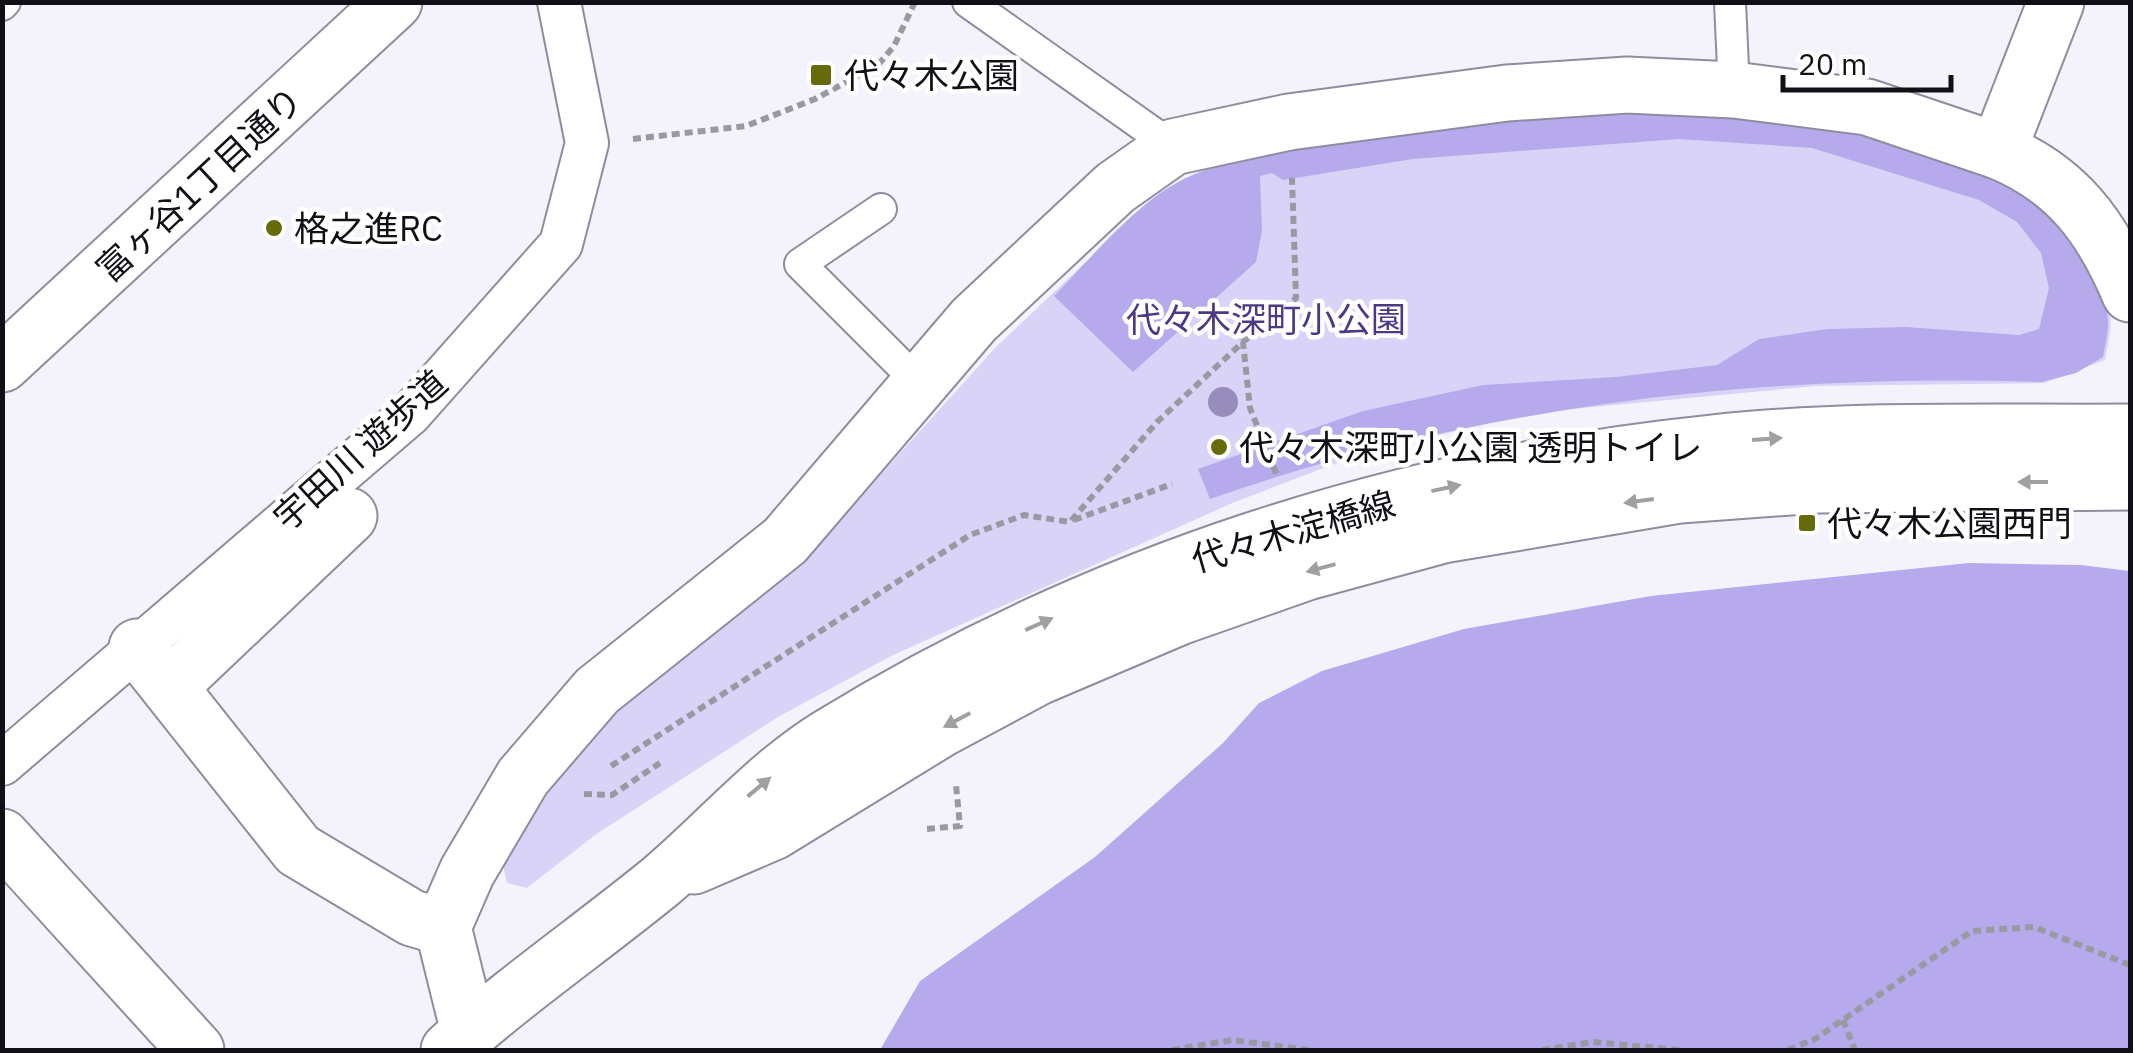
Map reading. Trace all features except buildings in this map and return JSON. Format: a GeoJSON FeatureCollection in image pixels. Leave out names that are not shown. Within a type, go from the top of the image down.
{"type":"FeatureCollection","features":[{"type":"Feature","properties":{"kind":"street","name":"富ヶ谷1丁目通り"},"geometry":{"type":"LineString","coordinates":[[2,364],[394,2]]}},
{"type":"Feature","properties":{"kind":"street","name":"宇田川 遊歩道"},"geometry":{"type":"LineString","coordinates":[[2,764],[154,666],[410,414],[561,244],[587,143],[558,2]]}},
{"type":"Feature","properties":{"kind":"street"},"geometry":{"type":"LineString","coordinates":[[1998,151],[2056,2]]}},
{"type":"Feature","properties":{"kind":"street"},"geometry":{"type":"LineString","coordinates":[[459,1041],[443,927],[467,872],[523,778],[597,691],[785,541],[974,320],[1114,188],[1172,147],[1283,123],[1507,94],[1627,85],[1734,90],[1867,106],[2038,167],[2085,211],[2127,278]]}},
{"type":"Feature","properties":{"kind":"street","name":"代々木淀橋線"},"geometry":{"type":"LineString","coordinates":[[459,1041],[664,879],[758,787],[825,739],[920,684],[1161,570],[1295,525],[1584,460],[1714,443],[1819,436],[2130,432]]}},
{"type":"Feature","properties":{"kind":"street","name":"代々木淀橋線"},"geometry":{"type":"LineString","coordinates":[[664,879],[773,832],[926,738],[1038,677],[1179,616],[1341,562],[1443,535],[1680,495],[1818,486],[2130,482]]}},
{"type":"Feature","properties":{"kind":"street"},"geometry":{"type":"LineString","coordinates":[[349,516],[154,666],[298,850],[412,918],[443,927]]}},
{"type":"Feature","properties":{"kind":"street"},"geometry":{"type":"LineString","coordinates":[[2,837],[196,1050]]}},
{"type":"Feature","properties":{"kind":"lane"},"geometry":{"type":"LineString","coordinates":[[968,2],[1172,147]]}},
{"type":"Feature","properties":{"kind":"lane"},"geometry":{"type":"LineString","coordinates":[[1730,2],[1734,90]]}},
{"type":"Feature","properties":{"kind":"lane"},"geometry":{"type":"LineString","coordinates":[[880,209],[800,264],[920,383]]}},
{"type":"Feature","properties":{"kind":"path"},"geometry":{"type":"LineString","coordinates":[[587,143],[746,126],[814,99],[878,65],[894,46],[916,2]]}},
{"type":"Feature","properties":{"kind":"path"},"geometry":{"type":"LineString","coordinates":[[1070,522],[1157,422],[1242,342],[1296,298],[1292,178],[1283,123]]}},
{"type":"Feature","properties":{"kind":"path"},"geometry":{"type":"LineString","coordinates":[[1242,342],[1250,408],[1281,486]]}},
{"type":"Feature","properties":{"kind":"path"},"geometry":{"type":"LineString","coordinates":[[604,771],[970,534],[1024,515],[1070,522],[1172,484]]}},
{"type":"Feature","properties":{"kind":"path"},"geometry":{"type":"LineString","coordinates":[[927,828],[960,826],[954,768]]}},
{"type":"Feature","properties":{"kind":"path"},"geometry":{"type":"LineString","coordinates":[[574,794],[589,782]]}},
{"type":"Feature","properties":{"kind":"path"},"geometry":{"type":"LineString","coordinates":[[1788,1050],[1843,1020],[1972,931],[2034,927],[2130,965]]}},
{"type":"Feature","properties":{"kind":"path"},"geometry":{"type":"LineString","coordinates":[[1843,1020],[1856,1050]]}},
{"type":"Feature","properties":{"kind":"path"},"geometry":{"type":"LineString","coordinates":[[1172,1050],[1232,1040],[1309,1050]]}},
{"type":"Feature","properties":{"kind":"path"},"geometry":{"type":"LineString","coordinates":[[1542,1050],[1592,1042],[1679,1050]]}},
{"type":"Feature","properties":{"kind":"green space","name":"代々木深町小公園"},"geometry":{"type":"Polygon","coordinates":[[[1733,107],[1894,142],[1939,156],[1981,170],[2041,204],[2073,240],[2106,299],[2110,331],[2105,360],[2044,383],[1816,386],[1572,409],[1494,422],[1360,454],[1230,504],[891,656],[778,717],[595,835],[527,888],[507,883],[502,861],[564,759],[629,692],[796,568],[996,347],[1127,223],[1183,179],[1266,151],[1546,112],[1733,107]]]}},
{"type":"Feature","properties":{"kind":"shaded area"},"geometry":{"type":"Polygon","coordinates":[[[1727,109],[1845,132],[1932,155],[2009,186],[2038,204],[2071,241],[2100,290],[2108,319],[2103,357],[2076,373],[2042,382],[1830,383],[1725,390],[1516,418],[1311,467],[1210,499],[1198,469],[1363,411],[1483,385],[1616,377],[1717,365],[1759,339],[1827,329],[1906,327],[2019,335],[2039,329],[2049,288],[2041,253],[2017,222],[1979,200],[1812,148],[1679,139],[1413,159],[1283,180],[1272,173],[1260,176],[1262,231],[1256,262],[1133,372],[1054,296],[1150,201],[1184,179],[1240,159],[1387,134],[1484,123],[1727,109]]]}},
{"type":"Feature","properties":{"kind":"shaded area"},"geometry":{"type":"Polygon","coordinates":[[[1969,563],[2081,565],[2130,571],[2130,1050],[880,1050],[920,981],[1095,857],[1223,743],[1259,703],[1322,671],[1464,629],[1651,596],[1969,563]]]}},
{"type":"Feature","properties":{"kind":"place","name":"代々木公園"},"geometry":{"type":"Point","coordinates":[821,75]}},
{"type":"Feature","properties":{"kind":"place","name":"格之進RC"},"geometry":{"type":"Point","coordinates":[274,228]}},
{"type":"Feature","properties":{"kind":"place","name":"代々木深町小公園 透明トイレ"},"geometry":{"type":"Point","coordinates":[1219,447]}},
{"type":"Feature","properties":{"kind":"place","name":"代々木公園西門"},"geometry":{"type":"Point","coordinates":[1807,523]}}]}
